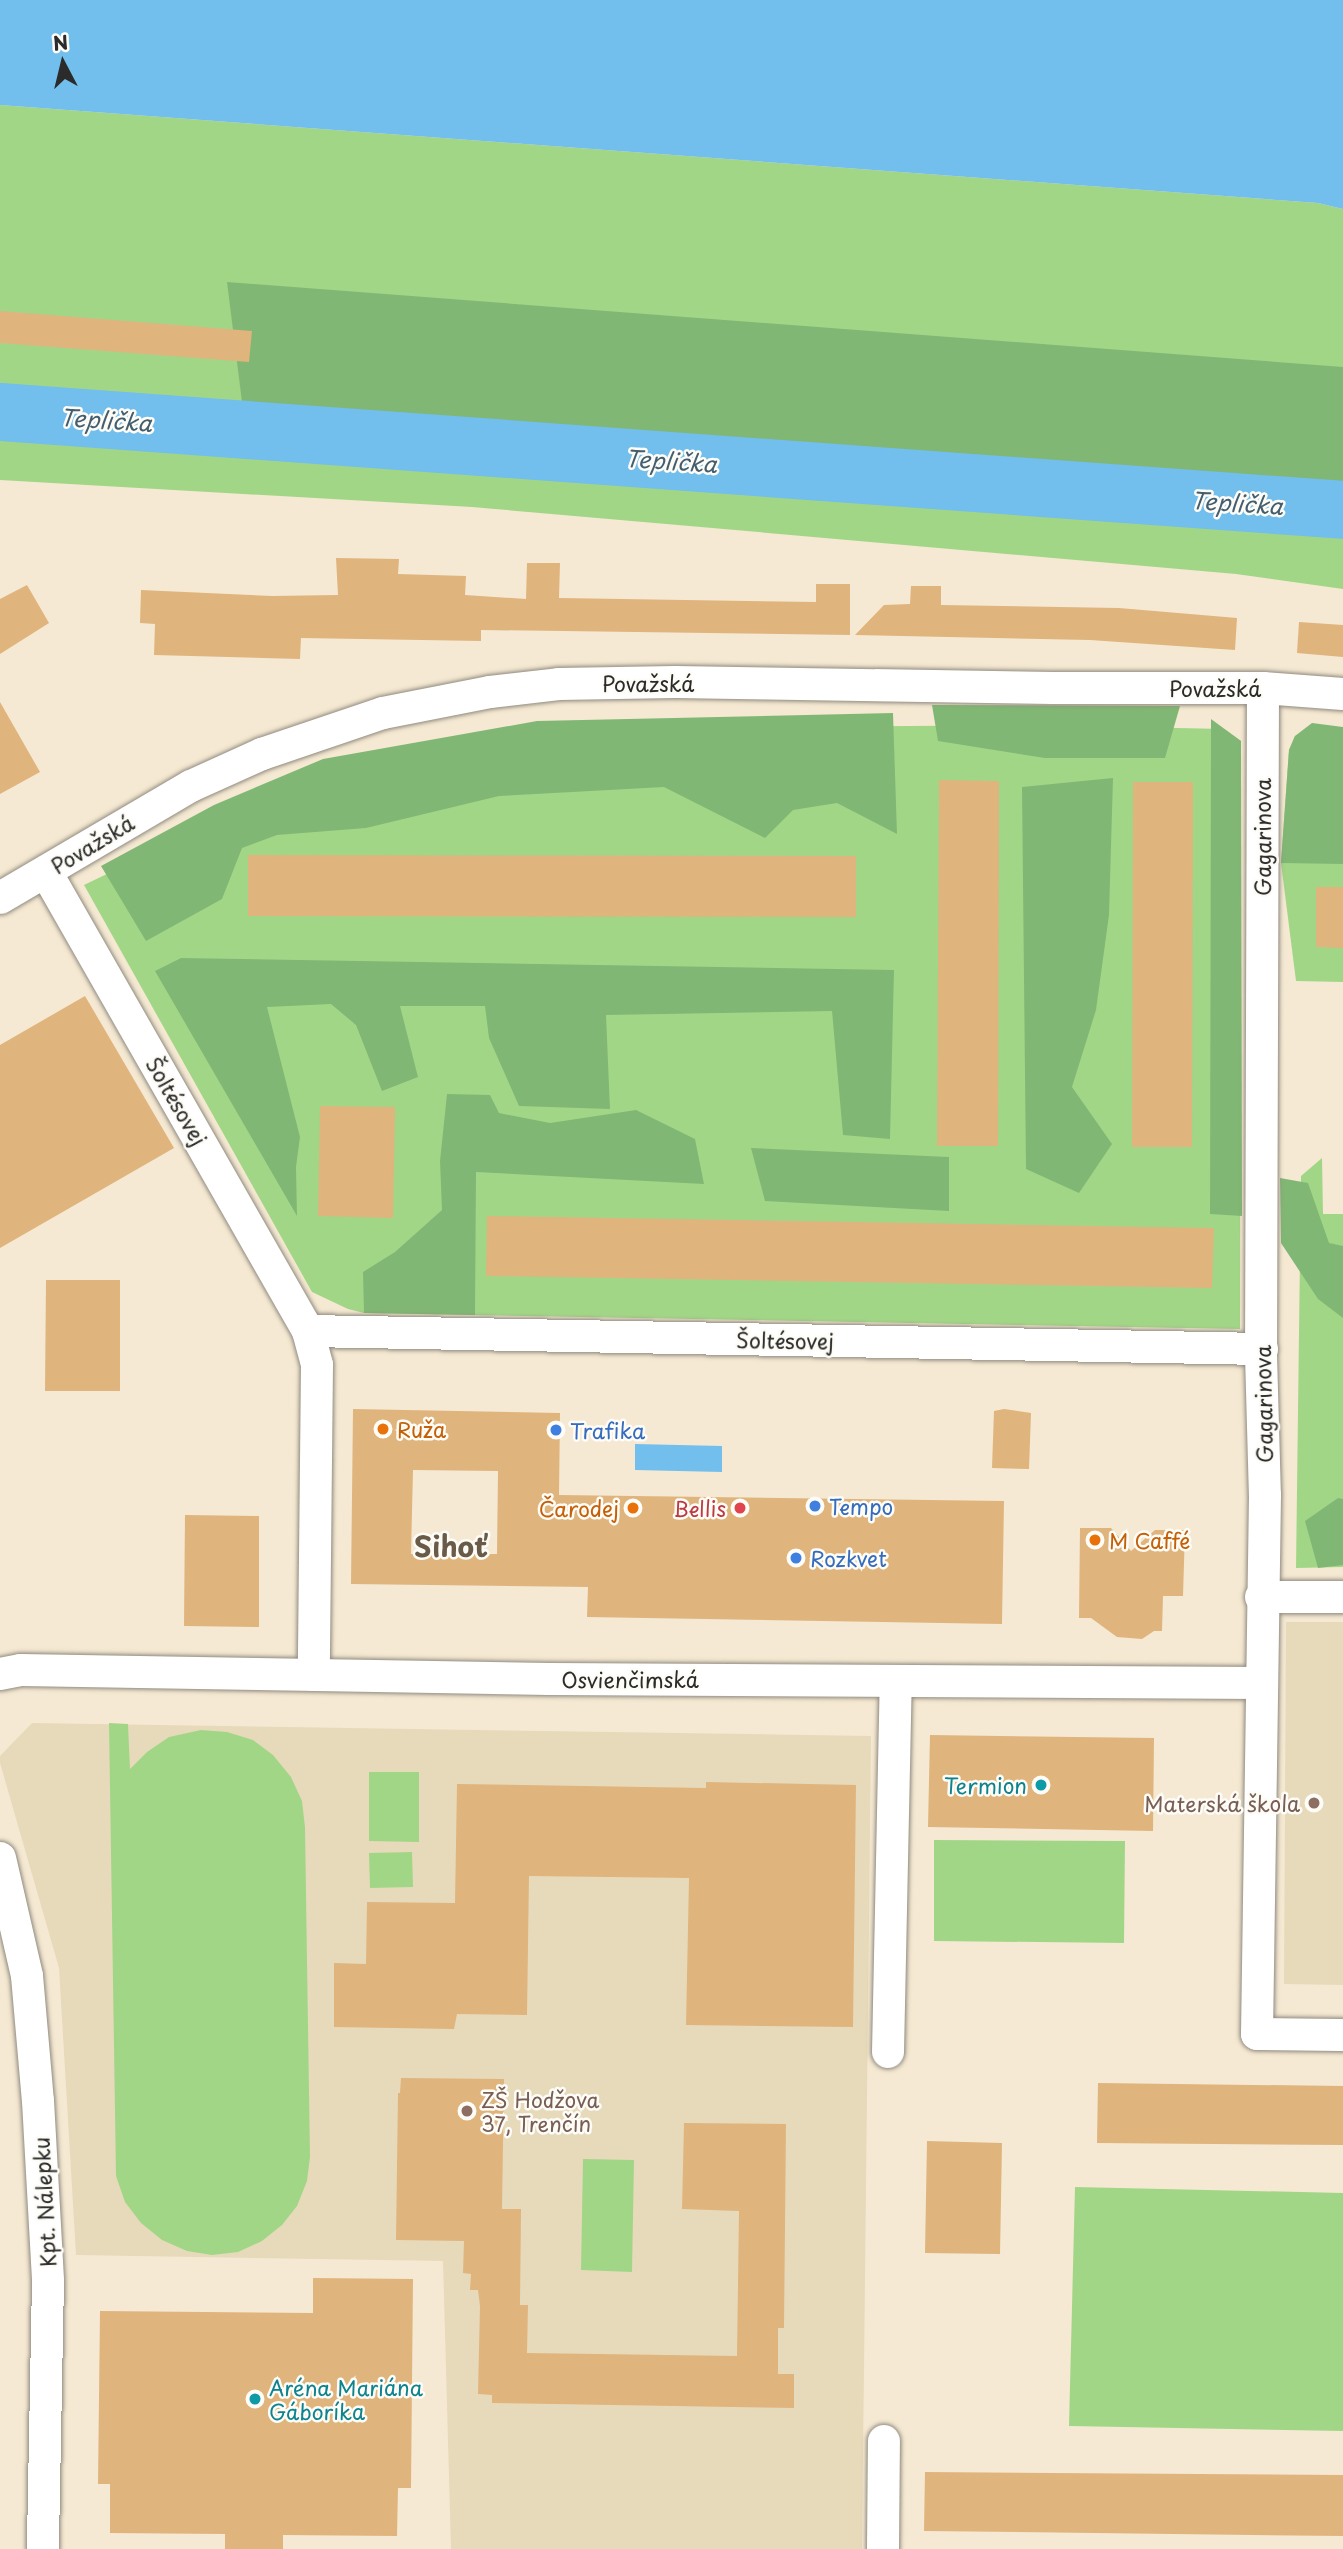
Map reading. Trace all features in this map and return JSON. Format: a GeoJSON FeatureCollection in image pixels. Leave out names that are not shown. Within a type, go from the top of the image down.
{"type":"FeatureCollection","features":[{"type":"Feature","properties":{"kind":"street","name":"Považská"},"geometry":{"type":"LineString","coordinates":[[0,898],[191,786],[262,754],[383,713],[490,692],[614,682],[1263,688],[1343,694]]}},
{"type":"Feature","properties":{"kind":"street","name":"Gagarinova"},"geometry":{"type":"LineString","coordinates":[[1263,688],[1262,1349],[1265,1495],[1261,1597],[1257,2034],[1343,2035]]}},
{"type":"Feature","properties":{"kind":"street","name":"Šoltésovej"},"geometry":{"type":"LineString","coordinates":[[46,872],[307,1331],[317,1365],[314,1675]]}},
{"type":"Feature","properties":{"kind":"street","name":"Šoltésovej"},"geometry":{"type":"LineString","coordinates":[[307,1331],[1262,1349]]}},
{"type":"Feature","properties":{"kind":"street"},"geometry":{"type":"LineString","coordinates":[[1261,1597],[1343,1597]]}},
{"type":"Feature","properties":{"kind":"street","name":"Osvienčimská"},"geometry":{"type":"LineString","coordinates":[[0,1674],[21,1670],[896,1681],[1261,1682]]}},
{"type":"Feature","properties":{"kind":"street"},"geometry":{"type":"LineString","coordinates":[[888,2052],[896,1681]]}},
{"type":"Feature","properties":{"kind":"street","name":"Kpt. Nálepku"},"geometry":{"type":"LineString","coordinates":[[0,1858],[27,1976],[38,2101],[48,2281],[43,2549]]}},
{"type":"Feature","properties":{"kind":"street"},"geometry":{"type":"LineString","coordinates":[[883,2549],[884,2441]]}},
{"type":"Feature","properties":{"kind":"shaded area","name":"Materská škola"},"geometry":{"type":"Polygon","coordinates":[[[1286,1622],[1343,1622],[1343,1985],[1284,1984],[1286,1622]]]}},
{"type":"Feature","properties":{"kind":"shaded area","name":"ZŠ Hodžova 37, Trenčín"},"geometry":{"type":"Polygon","coordinates":[[[32,1723],[871,1736],[862,2549],[451,2549],[443,2261],[76,2255],[59,1968],[0,1763],[0,1756],[32,1723]]]}},
{"type":"Feature","properties":{"kind":"green space"},"geometry":{"type":"Polygon","coordinates":[[[0,105],[1318,203],[1343,209],[1343,589],[1236,574],[472,507],[0,480],[0,105]]]}},
{"type":"Feature","properties":{"kind":"green space"},"geometry":{"type":"Polygon","coordinates":[[[227,282],[1343,367],[1343,482],[242,402],[227,282]]]}},
{"type":"Feature","properties":{"kind":"green space"},"geometry":{"type":"Polygon","coordinates":[[[932,705],[1180,706],[1165,758],[1045,758],[938,741],[932,705]]]}},
{"type":"Feature","properties":{"kind":"green space"},"geometry":{"type":"Polygon","coordinates":[[[893,713],[897,834],[837,803],[793,810],[765,838],[664,787],[499,796],[366,828],[277,835],[242,848],[222,899],[146,941],[101,866],[214,805],[323,759],[537,721],[893,713]]]}},
{"type":"Feature","properties":{"kind":"green space"},"geometry":{"type":"Polygon","coordinates":[[[1211,719],[1241,741],[1242,1216],[1210,1214],[1211,719]]]}},
{"type":"Feature","properties":{"kind":"green space"},"geometry":{"type":"Polygon","coordinates":[[[1312,723],[1343,727],[1343,864],[1281,863],[1289,750],[1295,736],[1312,723]]]}},
{"type":"Feature","properties":{"kind":"green space"},"geometry":{"type":"Polygon","coordinates":[[[1040,725],[1224,729],[1241,741],[1240,1329],[364,1313],[348,1309],[312,1292],[84,885],[312,775],[611,728],[1040,725]]]}},
{"type":"Feature","properties":{"kind":"green space"},"geometry":{"type":"Polygon","coordinates":[[[1343,727],[1343,982],[1296,981],[1281,863],[1289,750],[1295,736],[1343,727]]]}},
{"type":"Feature","properties":{"kind":"green space"},"geometry":{"type":"Polygon","coordinates":[[[1113,778],[1109,915],[1096,1010],[1072,1087],[1112,1144],[1079,1193],[1026,1169],[1022,787],[1113,778]]]}},
{"type":"Feature","properties":{"kind":"green space"},"geometry":{"type":"Polygon","coordinates":[[[181,958],[894,970],[890,1139],[843,1135],[832,1011],[606,1015],[610,1109],[519,1106],[489,1038],[485,1006],[400,1006],[418,1077],[382,1091],[356,1025],[331,1004],[267,1007],[300,1137],[296,1167],[297,1216],[155,971],[181,958]]]}},
{"type":"Feature","properties":{"kind":"green space"},"geometry":{"type":"Polygon","coordinates":[[[447,1094],[490,1095],[499,1113],[550,1123],[636,1110],[695,1139],[704,1184],[476,1172],[475,1315],[364,1313],[363,1272],[395,1252],[442,1210],[440,1161],[447,1094]]]}},
{"type":"Feature","properties":{"kind":"green space"},"geometry":{"type":"Polygon","coordinates":[[[751,1148],[949,1157],[949,1211],[765,1201],[751,1148]]]}},
{"type":"Feature","properties":{"kind":"green space"},"geometry":{"type":"Polygon","coordinates":[[[1322,1158],[1323,1214],[1343,1214],[1343,1567],[1296,1568],[1301,1176],[1322,1158]]]}},
{"type":"Feature","properties":{"kind":"green space"},"geometry":{"type":"Polygon","coordinates":[[[1280,1178],[1308,1183],[1329,1243],[1343,1246],[1343,1318],[1318,1299],[1281,1243],[1280,1178]]]}},
{"type":"Feature","properties":{"kind":"green space"},"geometry":{"type":"Polygon","coordinates":[[[1338,1498],[1343,1499],[1343,1565],[1318,1568],[1305,1521],[1338,1498]]]}},
{"type":"Feature","properties":{"kind":"green space"},"geometry":{"type":"Polygon","coordinates":[[[109,1723],[128,1724],[130,1769],[147,1752],[169,1737],[201,1730],[227,1732],[253,1740],[273,1755],[291,1777],[302,1801],[305,1827],[310,2157],[307,2181],[297,2206],[282,2225],[262,2241],[238,2252],[212,2255],[187,2251],[162,2240],[141,2223],[125,2202],[116,2176],[109,1723]]]}},
{"type":"Feature","properties":{"kind":"green space"},"geometry":{"type":"Polygon","coordinates":[[[369,1772],[419,1772],[419,1842],[369,1841],[369,1772]]]}},
{"type":"Feature","properties":{"kind":"green space"},"geometry":{"type":"Polygon","coordinates":[[[934,1840],[1125,1841],[1124,1943],[934,1941],[934,1840]]]}},
{"type":"Feature","properties":{"kind":"green space"},"geometry":{"type":"Polygon","coordinates":[[[412,1852],[413,1887],[370,1888],[369,1853],[412,1852]]]}},
{"type":"Feature","properties":{"kind":"green space"},"geometry":{"type":"Polygon","coordinates":[[[583,2159],[634,2160],[632,2272],[581,2270],[583,2159]]]}},
{"type":"Feature","properties":{"kind":"green space"},"geometry":{"type":"Polygon","coordinates":[[[1075,2187],[1343,2193],[1343,2431],[1069,2426],[1075,2187]]]}},
{"type":"Feature","properties":{"kind":"water"},"geometry":{"type":"Polygon","coordinates":[[[0,0],[1343,0],[1343,209],[1318,203],[0,105],[0,0]]]}},
{"type":"Feature","properties":{"kind":"water"},"geometry":{"type":"Polygon","coordinates":[[[635,1444],[722,1446],[722,1472],[635,1470],[635,1444]]]}},
{"type":"Feature","properties":{"kind":"building"},"geometry":{"type":"Polygon","coordinates":[[[0,311],[252,331],[249,362],[0,343],[0,311]]]}},
{"type":"Feature","properties":{"kind":"building"},"geometry":{"type":"Polygon","coordinates":[[[336,558],[399,559],[398,574],[466,576],[465,595],[526,599],[527,563],[560,563],[559,598],[816,602],[816,584],[850,584],[850,635],[481,630],[481,641],[301,638],[300,659],[154,655],[155,624],[140,623],[141,590],[272,596],[338,595],[336,558]]]}},
{"type":"Feature","properties":{"kind":"building"},"geometry":{"type":"Polygon","coordinates":[[[27,585],[49,623],[0,654],[0,599],[27,585]]]}},
{"type":"Feature","properties":{"kind":"building"},"geometry":{"type":"Polygon","coordinates":[[[911,586],[941,586],[941,605],[1119,608],[1237,618],[1235,650],[1090,640],[855,635],[884,605],[910,604],[911,586]]]}},
{"type":"Feature","properties":{"kind":"building"},"geometry":{"type":"Polygon","coordinates":[[[1299,622],[1343,625],[1343,657],[1297,653],[1299,622]]]}},
{"type":"Feature","properties":{"kind":"building"},"geometry":{"type":"Polygon","coordinates":[[[0,702],[40,772],[0,794],[0,702]]]}},
{"type":"Feature","properties":{"kind":"building"},"geometry":{"type":"Polygon","coordinates":[[[939,780],[999,781],[998,1146],[937,1146],[939,780]]]}},
{"type":"Feature","properties":{"kind":"building"},"geometry":{"type":"Polygon","coordinates":[[[1133,782],[1193,782],[1192,1147],[1132,1147],[1133,782]]]}},
{"type":"Feature","properties":{"kind":"building"},"geometry":{"type":"Polygon","coordinates":[[[248,855],[856,856],[856,917],[248,916],[248,855]]]}},
{"type":"Feature","properties":{"kind":"building"},"geometry":{"type":"Polygon","coordinates":[[[1316,887],[1343,887],[1343,948],[1316,947],[1316,887]]]}},
{"type":"Feature","properties":{"kind":"building"},"geometry":{"type":"Polygon","coordinates":[[[85,996],[174,1148],[0,1248],[0,1045],[85,996]]]}},
{"type":"Feature","properties":{"kind":"building"},"geometry":{"type":"Polygon","coordinates":[[[320,1106],[395,1107],[393,1218],[318,1216],[320,1106]]]}},
{"type":"Feature","properties":{"kind":"building"},"geometry":{"type":"Polygon","coordinates":[[[487,1216],[1214,1228],[1212,1288],[486,1276],[487,1216]]]}},
{"type":"Feature","properties":{"kind":"building"},"geometry":{"type":"Polygon","coordinates":[[[46,1280],[120,1280],[120,1391],[45,1391],[46,1280]]]}},
{"type":"Feature","properties":{"kind":"building","name":"Rozkvet"},"geometry":{"type":"Polygon","coordinates":[[[353,1409],[560,1413],[559,1495],[1004,1501],[1002,1624],[587,1617],[588,1587],[351,1584],[353,1409]],[[413,1470],[411,1554],[497,1554],[498,1471],[413,1470]]]}},
{"type":"Feature","properties":{"kind":"building"},"geometry":{"type":"Polygon","coordinates":[[[1004,1409],[1031,1413],[1029,1469],[992,1468],[994,1411],[1004,1409]]]}},
{"type":"Feature","properties":{"kind":"building"},"geometry":{"type":"Polygon","coordinates":[[[185,1515],[259,1516],[259,1627],[184,1626],[185,1515]]]}},
{"type":"Feature","properties":{"kind":"building"},"geometry":{"type":"Polygon","coordinates":[[[1080,1528],[1111,1528],[1131,1551],[1155,1530],[1185,1530],[1183,1596],[1163,1596],[1162,1631],[1154,1631],[1142,1639],[1117,1637],[1091,1618],[1079,1618],[1080,1528]]]}},
{"type":"Feature","properties":{"kind":"building","name":"Termion"},"geometry":{"type":"Polygon","coordinates":[[[930,1735],[1154,1738],[1153,1831],[928,1827],[930,1735]]]}},
{"type":"Feature","properties":{"kind":"building"},"geometry":{"type":"Polygon","coordinates":[[[706,1782],[856,1785],[853,2027],[686,2025],[689,1878],[529,1876],[527,2015],[457,2014],[454,2029],[334,2027],[334,1963],[366,1964],[367,1902],[455,1903],[457,1784],[706,1788],[706,1782]]]}},
{"type":"Feature","properties":{"kind":"building"},"geometry":{"type":"Polygon","coordinates":[[[401,2078],[504,2079],[502,2209],[521,2209],[520,2305],[528,2305],[527,2353],[737,2356],[739,2211],[682,2209],[684,2123],[786,2124],[784,2328],[778,2328],[778,2374],[794,2374],[794,2408],[492,2403],[492,2395],[478,2394],[480,2306],[478,2290],[470,2290],[471,2274],[463,2273],[464,2241],[396,2240],[398,2093],[401,2078]]]}},
{"type":"Feature","properties":{"kind":"building"},"geometry":{"type":"Polygon","coordinates":[[[1098,2083],[1343,2086],[1343,2145],[1097,2143],[1098,2083]]]}},
{"type":"Feature","properties":{"kind":"building"},"geometry":{"type":"Polygon","coordinates":[[[927,2141],[1002,2143],[1000,2254],[925,2253],[927,2141]]]}},
{"type":"Feature","properties":{"kind":"building","name":"Aréna Mariána Gáboríka"},"geometry":{"type":"Polygon","coordinates":[[[313,2278],[413,2279],[411,2488],[398,2488],[397,2536],[283,2535],[283,2549],[225,2549],[225,2534],[110,2533],[110,2484],[98,2484],[100,2311],[313,2313],[313,2278]]]}},
{"type":"Feature","properties":{"kind":"building"},"geometry":{"type":"Polygon","coordinates":[[[925,2472],[1343,2475],[1343,2536],[924,2531],[925,2472]]]}},
{"type":"Feature","properties":{"kind":"waterway","name":"Teplička"},"geometry":{"type":"LineString","coordinates":[[0,412],[1343,510]]}},
{"type":"Feature","properties":{"kind":"place","name":"Ruža"},"geometry":{"type":"Point","coordinates":[383,1429]}},
{"type":"Feature","properties":{"kind":"place","name":"Trafika"},"geometry":{"type":"Point","coordinates":[556,1430]}},
{"type":"Feature","properties":{"kind":"place","name":"Tempo"},"geometry":{"type":"Point","coordinates":[815,1506]}},
{"type":"Feature","properties":{"kind":"place","name":"Čarodej"},"geometry":{"type":"Point","coordinates":[633,1508]}},
{"type":"Feature","properties":{"kind":"place","name":"Bellis"},"geometry":{"type":"Point","coordinates":[740,1508]}},
{"type":"Feature","properties":{"kind":"place","name":"M Caffé"},"geometry":{"type":"Point","coordinates":[1095,1540]}},
{"type":"Feature","properties":{"kind":"place","name":"Rozkvet"},"geometry":{"type":"Point","coordinates":[796,1558]}},
{"type":"Feature","properties":{"kind":"place","name":"Termion"},"geometry":{"type":"Point","coordinates":[1041,1785]}},
{"type":"Feature","properties":{"kind":"place","name":"Materská škola"},"geometry":{"type":"Point","coordinates":[1314,1803]}},
{"type":"Feature","properties":{"kind":"place","name":"ZŠ Hodžova 37, Trenčín"},"geometry":{"type":"Point","coordinates":[467,2111]}},
{"type":"Feature","properties":{"kind":"place","name":"Aréna Mariána Gáboríka"},"geometry":{"type":"Point","coordinates":[255,2399]}},
{"type":"Feature","properties":{"kind":"district","name":"Sihoť"},"geometry":{"type":"Point","coordinates":[451,1546]}}]}
